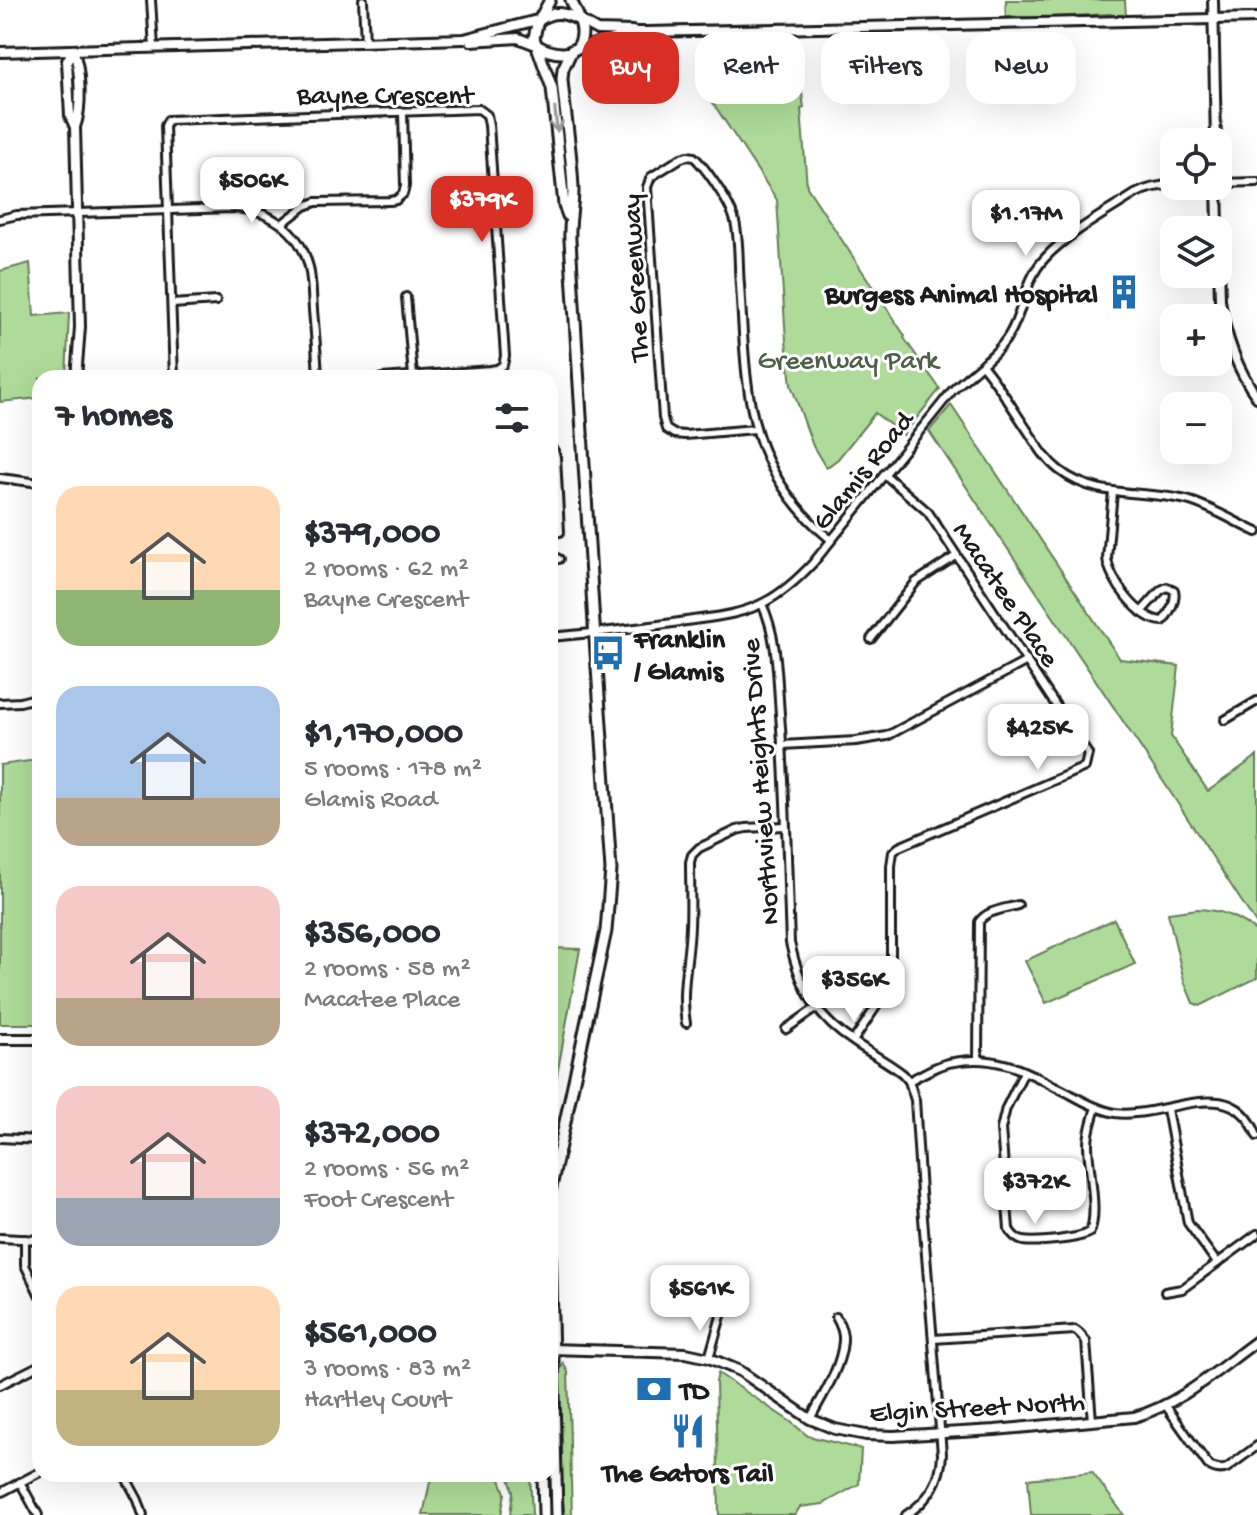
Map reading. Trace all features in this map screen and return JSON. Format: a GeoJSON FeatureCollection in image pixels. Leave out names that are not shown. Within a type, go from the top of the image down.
{"type":"FeatureCollection","features":[{"type":"Feature","properties":{"kind":"main road"},"geometry":{"type":"LineString","coordinates":[[550,0],[534,31],[552,88],[564,205],[569,218]]}},
{"type":"Feature","properties":{"kind":"main road"},"geometry":{"type":"LineString","coordinates":[[558,1155],[606,931],[611,870],[569,218],[572,204],[571,149],[562,79],[563,69],[582,35],[571,0]]}},
{"type":"Feature","properties":{"kind":"main road"},"geometry":{"type":"LineString","coordinates":[[541,19],[547,14],[560,12],[579,20]]}},
{"type":"Feature","properties":{"kind":"main road"},"geometry":{"type":"LineString","coordinates":[[536,45],[557,54],[572,50]]}},
{"type":"Feature","properties":{"kind":"main road"},"geometry":{"type":"LineString","coordinates":[[543,1482],[544,1515]]}},
{"type":"Feature","properties":{"kind":"main road"},"geometry":{"type":"LineString","coordinates":[[556,1482],[557,1515]]}},
{"type":"Feature","properties":{"kind":"street"},"geometry":{"type":"LineString","coordinates":[[151,0],[154,49]]}},
{"type":"Feature","properties":{"kind":"street"},"geometry":{"type":"LineString","coordinates":[[363,0],[365,42]]}},
{"type":"Feature","properties":{"kind":"street"},"geometry":{"type":"LineString","coordinates":[[1213,0],[1216,128]]}},
{"type":"Feature","properties":{"kind":"street"},"geometry":{"type":"LineString","coordinates":[[579,20],[597,30],[637,32],[1257,18]]}},
{"type":"Feature","properties":{"kind":"street"},"geometry":{"type":"LineString","coordinates":[[0,52],[464,39],[541,19]]}},
{"type":"Feature","properties":{"kind":"street"},"geometry":{"type":"LineString","coordinates":[[464,39],[518,38],[536,45]]}},
{"type":"Feature","properties":{"kind":"street"},"geometry":{"type":"LineString","coordinates":[[572,50],[582,47]]}},
{"type":"Feature","properties":{"kind":"street"},"geometry":{"type":"LineString","coordinates":[[73,50],[67,61],[70,116],[75,127],[80,327],[77,370]]}},
{"type":"Feature","properties":{"kind":"street","name":"Bayne Crescent"},"geometry":{"type":"LineString","coordinates":[[174,370],[165,126],[168,120],[479,109],[487,115],[505,356],[503,365],[485,370]]}},
{"type":"Feature","properties":{"kind":"street"},"geometry":{"type":"LineString","coordinates":[[283,223],[305,206],[316,202],[390,201],[403,194],[403,113]]}},
{"type":"Feature","properties":{"kind":"street","name":"The Greenway"},"geometry":{"type":"LineString","coordinates":[[755,429],[674,434],[666,429],[663,418],[647,187],[651,177],[688,156],[698,161],[734,217],[748,397],[755,429],[769,465],[781,485],[795,504],[831,540]]}},
{"type":"Feature","properties":{"kind":"street"},"geometry":{"type":"LineString","coordinates":[[1232,184],[1257,182]]}},
{"type":"Feature","properties":{"kind":"street","name":"Glamis Road"},"geometry":{"type":"LineString","coordinates":[[558,636],[724,616],[762,604],[780,594],[796,581],[831,540],[952,391],[997,351],[1010,333],[1029,283],[1043,259],[1135,194],[1160,185]]}},
{"type":"Feature","properties":{"kind":"street"},"geometry":{"type":"LineString","coordinates":[[1218,200],[1223,318],[1235,360],[1257,397]]}},
{"type":"Feature","properties":{"kind":"street"},"geometry":{"type":"LineString","coordinates":[[0,219],[17,215],[77,212],[247,208],[263,213],[283,223],[304,250],[310,269],[317,370]]}},
{"type":"Feature","properties":{"kind":"street"},"geometry":{"type":"LineString","coordinates":[[406,297],[412,370]]}},
{"type":"Feature","properties":{"kind":"street"},"geometry":{"type":"LineString","coordinates":[[172,304],[216,301]]}},
{"type":"Feature","properties":{"kind":"street"},"geometry":{"type":"LineString","coordinates":[[982,365],[1046,458],[1073,479],[1113,492],[1190,501],[1257,532]]}},
{"type":"Feature","properties":{"kind":"street","name":"Macatee Place"},"geometry":{"type":"LineString","coordinates":[[853,1041],[884,995],[891,978],[893,852],[1085,767],[1088,761],[1088,754],[928,512],[884,474]]}},
{"type":"Feature","properties":{"kind":"street"},"geometry":{"type":"LineString","coordinates":[[0,478],[32,482]]}},
{"type":"Feature","properties":{"kind":"street"},"geometry":{"type":"LineString","coordinates":[[1113,492],[1107,558],[1108,567],[1118,584],[1141,612],[1153,620],[1163,621],[1176,599],[1174,590],[1167,587],[1161,590],[1141,612]]}},
{"type":"Feature","properties":{"kind":"street"},"geometry":{"type":"LineString","coordinates":[[558,494],[558,532]]}},
{"type":"Feature","properties":{"kind":"street"},"geometry":{"type":"LineString","coordinates":[[871,639],[916,582],[956,556]]}},
{"type":"Feature","properties":{"kind":"street","name":"Northview Heights Drive"},"geometry":{"type":"LineString","coordinates":[[762,604],[773,638],[782,745],[790,943],[799,978],[816,1008],[836,1030],[897,1069],[909,1081]]}},
{"type":"Feature","properties":{"kind":"street"},"geometry":{"type":"LineString","coordinates":[[782,745],[887,736],[1027,661]]}},
{"type":"Feature","properties":{"kind":"street"},"geometry":{"type":"LineString","coordinates":[[0,703],[32,699]]}},
{"type":"Feature","properties":{"kind":"street"},"geometry":{"type":"LineString","coordinates":[[1225,720],[1257,701]]}},
{"type":"Feature","properties":{"kind":"street"},"geometry":{"type":"LineString","coordinates":[[686,1023],[683,1007],[692,855],[699,848],[737,830],[785,826]]}},
{"type":"Feature","properties":{"kind":"street"},"geometry":{"type":"LineString","coordinates":[[978,1060],[979,922],[988,914],[1018,905]]}},
{"type":"Feature","properties":{"kind":"street"},"geometry":{"type":"LineString","coordinates":[[786,1029],[816,1008]]}},
{"type":"Feature","properties":{"kind":"street"},"geometry":{"type":"LineString","coordinates":[[0,1039],[32,1039]]}},
{"type":"Feature","properties":{"kind":"street"},"geometry":{"type":"LineString","coordinates":[[906,1515],[928,1497],[937,1481],[941,1464],[915,1100],[909,1081],[954,1062],[1000,1061],[1096,1107],[1116,1113],[1223,1101],[1242,1111],[1257,1136]]}},
{"type":"Feature","properties":{"kind":"street"},"geometry":{"type":"LineString","coordinates":[[1024,1072],[1006,1108],[1001,1129],[1009,1229],[1014,1237],[1025,1241],[1080,1238],[1090,1232],[1093,1220],[1088,1145],[1096,1107]]}},
{"type":"Feature","properties":{"kind":"street"},"geometry":{"type":"LineString","coordinates":[[1167,1109],[1188,1223],[1217,1263]]}},
{"type":"Feature","properties":{"kind":"street"},"geometry":{"type":"LineString","coordinates":[[0,1138],[32,1140]]}},
{"type":"Feature","properties":{"kind":"street"},"geometry":{"type":"LineString","coordinates":[[1165,1292],[1182,1289],[1257,1234]]}},
{"type":"Feature","properties":{"kind":"street"},"geometry":{"type":"LineString","coordinates":[[0,1238],[32,1239]]}},
{"type":"Feature","properties":{"kind":"street"},"geometry":{"type":"LineString","coordinates":[[25,1239],[25,1265],[32,1279]]}},
{"type":"Feature","properties":{"kind":"street"},"geometry":{"type":"LineString","coordinates":[[709,1358],[721,1316]]}},
{"type":"Feature","properties":{"kind":"street"},"geometry":{"type":"LineString","coordinates":[[810,1419],[837,1367],[843,1340],[836,1317]]}},
{"type":"Feature","properties":{"kind":"street"},"geometry":{"type":"LineString","coordinates":[[933,1339],[1075,1330],[1086,1341],[1092,1421]]}},
{"type":"Feature","properties":{"kind":"street","name":"Elgin Street North"},"geometry":{"type":"LineString","coordinates":[[558,1349],[686,1353],[709,1358],[740,1371],[810,1419],[835,1429],[883,1436],[1134,1417],[1178,1399],[1257,1341]]}},
{"type":"Feature","properties":{"kind":"street"},"geometry":{"type":"LineString","coordinates":[[0,1385],[32,1369]]}},
{"type":"Feature","properties":{"kind":"street"},"geometry":{"type":"LineString","coordinates":[[1166,1406],[1213,1468],[1227,1468],[1257,1446]]}},
{"type":"Feature","properties":{"kind":"street"},"geometry":{"type":"LineString","coordinates":[[0,1493],[32,1476]]}},
{"type":"Feature","properties":{"kind":"street"},"geometry":{"type":"LineString","coordinates":[[20,1482],[38,1515]]}},
{"type":"Feature","properties":{"kind":"street"},"geometry":{"type":"LineString","coordinates":[[128,1482],[143,1515]]}},
{"type":"Feature","properties":{"kind":"green space"},"geometry":{"type":"Polygon","coordinates":[[[1006,0],[1125,0],[1126,17],[1110,14],[1034,18],[1006,16],[1006,0]]]}},
{"type":"Feature","properties":{"kind":"green space","name":"Greenway Park"},"geometry":{"type":"Polygon","coordinates":[[[714,104],[803,104],[801,109],[807,187],[940,389],[903,435],[875,413],[838,459],[826,468],[813,446],[791,385],[777,200],[714,104]]]}},
{"type":"Feature","properties":{"kind":"green space"},"geometry":{"type":"Polygon","coordinates":[[[30,263],[34,316],[69,313],[66,370],[32,370],[32,399],[0,402],[0,271],[30,263]]]}},
{"type":"Feature","properties":{"kind":"green space"},"geometry":{"type":"Polygon","coordinates":[[[951,405],[1120,659],[1179,666],[1171,736],[1208,791],[1257,756],[1257,925],[929,431],[951,405]]]}},
{"type":"Feature","properties":{"kind":"green space"},"geometry":{"type":"Polygon","coordinates":[[[32,761],[32,1024],[0,1024],[0,765],[32,761]]]}},
{"type":"Feature","properties":{"kind":"green space"},"geometry":{"type":"Polygon","coordinates":[[[1198,909],[1229,915],[1257,932],[1257,978],[1200,1006],[1193,1003],[1184,981],[1168,913],[1198,909]]]}},
{"type":"Feature","properties":{"kind":"green space"},"geometry":{"type":"Polygon","coordinates":[[[1114,919],[1135,964],[1046,1003],[1025,961],[1114,919]]]}},
{"type":"Feature","properties":{"kind":"green space"},"geometry":{"type":"Polygon","coordinates":[[[558,948],[580,949],[558,1070],[558,948]]]}},
{"type":"Feature","properties":{"kind":"green space"},"geometry":{"type":"Polygon","coordinates":[[[563,1363],[568,1372],[572,1515],[565,1515],[561,1491],[560,1371],[563,1363]]]}},
{"type":"Feature","properties":{"kind":"green space"},"geometry":{"type":"Polygon","coordinates":[[[718,1373],[808,1436],[861,1449],[859,1484],[823,1504],[800,1507],[795,1515],[719,1515],[718,1373]]]}},
{"type":"Feature","properties":{"kind":"green space"},"geometry":{"type":"Polygon","coordinates":[[[1092,1472],[1124,1515],[1031,1515],[1028,1479],[1092,1472]]]}},
{"type":"Feature","properties":{"kind":"green space"},"geometry":{"type":"Polygon","coordinates":[[[430,1482],[501,1482],[505,1493],[501,1515],[423,1515],[430,1482]]]}},
{"type":"Feature","properties":{"kind":"green space"},"geometry":{"type":"Polygon","coordinates":[[[510,1482],[530,1482],[532,1515],[510,1515],[513,1492],[510,1482]]]}},
{"type":"Feature","properties":{"kind":"place","name":"Burgess Animal Hospital"},"geometry":{"type":"Point","coordinates":[1124,292]}},
{"type":"Feature","properties":{"kind":"place","name":"Franklin / Glamis"},"geometry":{"type":"Point","coordinates":[608,653]}},
{"type":"Feature","properties":{"kind":"place","name":"TD"},"geometry":{"type":"Point","coordinates":[654,1389]}},
{"type":"Feature","properties":{"kind":"place","name":"The Gators Tail"},"geometry":{"type":"Point","coordinates":[688,1431]}}]}
